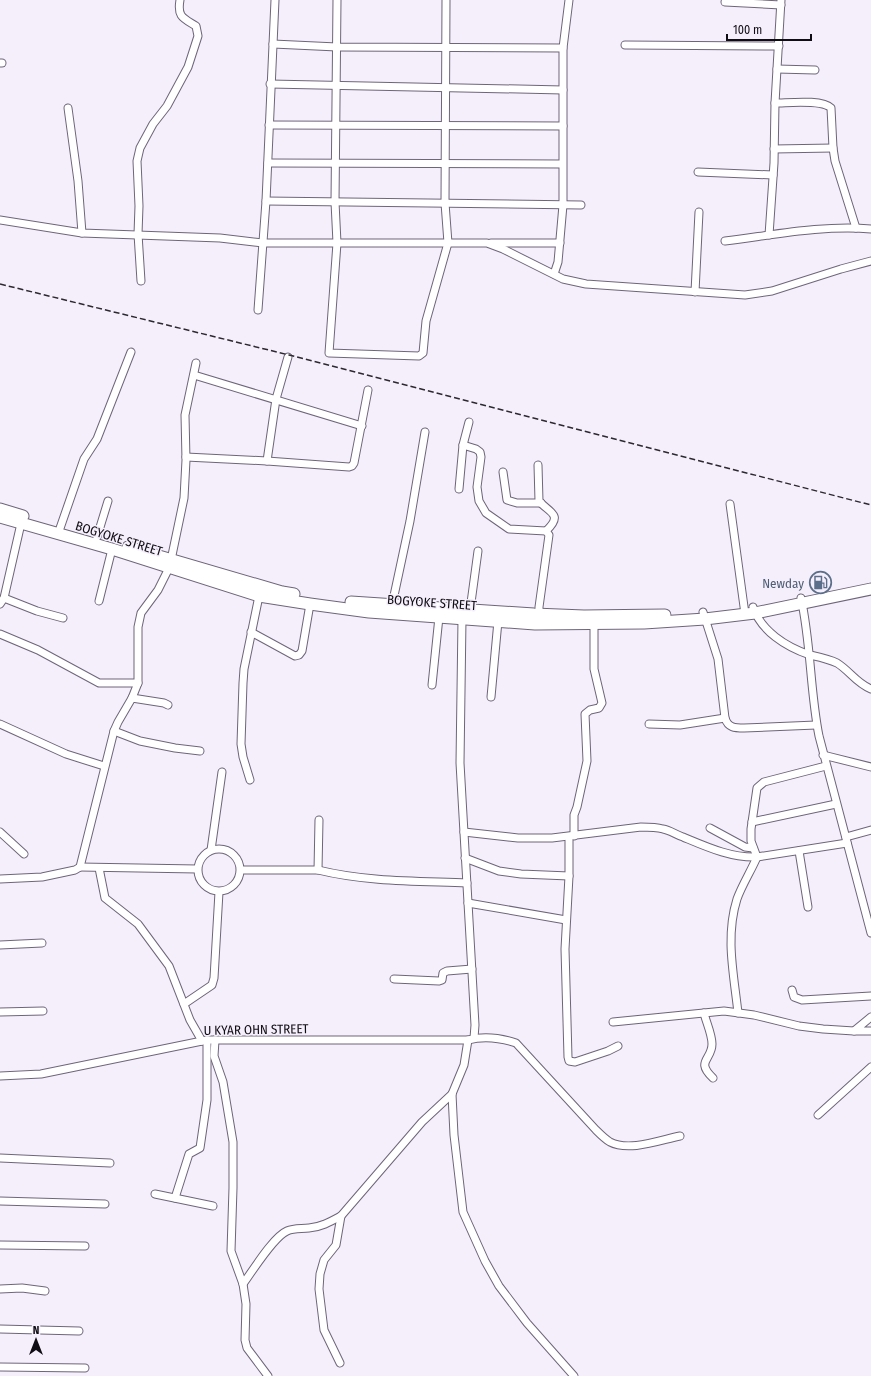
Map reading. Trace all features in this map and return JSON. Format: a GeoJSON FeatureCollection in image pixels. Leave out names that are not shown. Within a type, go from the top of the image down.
{"type":"FeatureCollection","features":[{"type":"Feature","properties":{"kind":"main road","name":"BOGYOKE STREET"},"geometry":{"type":"LineString","coordinates":[[0,509],[22,519],[59,530],[112,549],[282,592],[359,603],[470,610],[539,619],[594,624],[644,623],[749,610],[871,589]]}},
{"type":"Feature","properties":{"kind":"main road","name":"BOGYOKE STREET"},"geometry":{"type":"LineString","coordinates":[[0,517],[22,519]]}},
{"type":"Feature","properties":{"kind":"main road","name":"BOGYOKE STREET"},"geometry":{"type":"LineString","coordinates":[[59,530],[96,538],[259,596],[369,612],[498,621],[642,616],[704,616]]}},
{"type":"Feature","properties":{"kind":"main road","name":"BOGYOKE STREET"},"geometry":{"type":"LineString","coordinates":[[801,601],[871,582]]}},
{"type":"Feature","properties":{"kind":"street"},"geometry":{"type":"LineString","coordinates":[[141,281],[138,234],[139,206],[137,161],[140,148],[154,124],[167,106],[188,67],[198,36],[196,26],[182,18],[179,13],[180,0]]}},
{"type":"Feature","properties":{"kind":"street"},"geometry":{"type":"LineString","coordinates":[[258,310],[266,201],[270,84],[275,0]]}},
{"type":"Feature","properties":{"kind":"street"},"geometry":{"type":"LineString","coordinates":[[337,0],[335,202],[337,243],[329,354],[419,356],[423,353],[426,321],[448,243],[444,203],[446,0]]}},
{"type":"Feature","properties":{"kind":"street"},"geometry":{"type":"LineString","coordinates":[[554,274],[558,262],[563,205],[563,48],[569,0]]}},
{"type":"Feature","properties":{"kind":"street"},"geometry":{"type":"LineString","coordinates":[[725,2],[781,2],[769,235]]}},
{"type":"Feature","properties":{"kind":"street"},"geometry":{"type":"LineString","coordinates":[[273,44],[563,48]]}},
{"type":"Feature","properties":{"kind":"street"},"geometry":{"type":"LineString","coordinates":[[625,45],[779,46]]}},
{"type":"Feature","properties":{"kind":"street"},"geometry":{"type":"LineString","coordinates":[[777,69],[814,70]]}},
{"type":"Feature","properties":{"kind":"street"},"geometry":{"type":"LineString","coordinates":[[270,84],[563,90]]}},
{"type":"Feature","properties":{"kind":"street"},"geometry":{"type":"LineString","coordinates":[[775,103],[815,103],[826,104],[829,106],[832,114],[833,148],[856,228]]}},
{"type":"Feature","properties":{"kind":"street"},"geometry":{"type":"LineString","coordinates":[[68,108],[78,181],[82,233]]}},
{"type":"Feature","properties":{"kind":"street"},"geometry":{"type":"LineString","coordinates":[[269,125],[563,126]]}},
{"type":"Feature","properties":{"kind":"street"},"geometry":{"type":"LineString","coordinates":[[774,149],[833,148]]}},
{"type":"Feature","properties":{"kind":"street"},"geometry":{"type":"LineString","coordinates":[[268,163],[562,164]]}},
{"type":"Feature","properties":{"kind":"street"},"geometry":{"type":"LineString","coordinates":[[698,172],[773,175]]}},
{"type":"Feature","properties":{"kind":"street"},"geometry":{"type":"LineString","coordinates":[[266,201],[582,205]]}},
{"type":"Feature","properties":{"kind":"street"},"geometry":{"type":"LineString","coordinates":[[695,292],[699,212]]}},
{"type":"Feature","properties":{"kind":"street"},"geometry":{"type":"LineString","coordinates":[[0,220],[82,233],[220,238],[263,243],[560,243]]}},
{"type":"Feature","properties":{"kind":"street"},"geometry":{"type":"LineString","coordinates":[[725,241],[826,228],[871,229]]}},
{"type":"Feature","properties":{"kind":"street"},"geometry":{"type":"LineString","coordinates":[[486,243],[503,249],[563,279],[586,284],[731,295],[759,294],[871,261]]}},
{"type":"Feature","properties":{"kind":"street"},"geometry":{"type":"LineString","coordinates":[[59,530],[84,459],[97,440],[131,352]]}},
{"type":"Feature","properties":{"kind":"street"},"geometry":{"type":"LineString","coordinates":[[267,461],[276,399],[288,357]]}},
{"type":"Feature","properties":{"kind":"street"},"geometry":{"type":"LineString","coordinates":[[80,867],[104,766],[114,731],[132,698],[138,683],[138,627],[141,613],[158,590],[170,564],[184,498],[186,457],[185,415],[196,363]]}},
{"type":"Feature","properties":{"kind":"street"},"geometry":{"type":"LineString","coordinates":[[194,375],[362,426]]}},
{"type":"Feature","properties":{"kind":"street"},"geometry":{"type":"LineString","coordinates":[[186,457],[352,466],[354,463],[362,426],[368,390]]}},
{"type":"Feature","properties":{"kind":"street"},"geometry":{"type":"LineString","coordinates":[[459,489],[463,445],[469,422]]}},
{"type":"Feature","properties":{"kind":"street"},"geometry":{"type":"LineString","coordinates":[[392,605],[410,520],[425,432]]}},
{"type":"Feature","properties":{"kind":"street"},"geometry":{"type":"LineString","coordinates":[[463,445],[476,449],[480,452],[481,457],[477,487],[479,501],[486,513],[508,529],[546,531],[552,526],[555,517],[554,514],[539,501],[538,465]]}},
{"type":"Feature","properties":{"kind":"street"},"geometry":{"type":"LineString","coordinates":[[503,472],[507,500],[517,503],[541,503]]}},
{"type":"Feature","properties":{"kind":"street"},"geometry":{"type":"LineString","coordinates":[[96,538],[108,501]]}},
{"type":"Feature","properties":{"kind":"street"},"geometry":{"type":"LineString","coordinates":[[730,504],[749,610],[769,632],[790,646],[838,664],[858,682],[871,689]]}},
{"type":"Feature","properties":{"kind":"street"},"geometry":{"type":"LineString","coordinates":[[22,519],[2,601],[63,618]]}},
{"type":"Feature","properties":{"kind":"street"},"geometry":{"type":"LineString","coordinates":[[539,619],[549,535],[546,531]]}},
{"type":"Feature","properties":{"kind":"street"},"geometry":{"type":"LineString","coordinates":[[99,601],[112,549]]}},
{"type":"Feature","properties":{"kind":"street"},"geometry":{"type":"LineString","coordinates":[[470,610],[478,551]]}},
{"type":"Feature","properties":{"kind":"street"},"geometry":{"type":"LineString","coordinates":[[250,780],[243,757],[241,744],[244,668],[259,596]]}},
{"type":"Feature","properties":{"kind":"street"},"geometry":{"type":"LineString","coordinates":[[801,601],[809,654],[816,725],[871,934]]}},
{"type":"Feature","properties":{"kind":"street"},"geometry":{"type":"LineString","coordinates":[[251,632],[295,656],[299,655],[302,651],[310,604]]}},
{"type":"Feature","properties":{"kind":"street"},"geometry":{"type":"LineString","coordinates":[[704,616],[718,659],[725,718],[730,726],[740,728],[816,725]]}},
{"type":"Feature","properties":{"kind":"street"},"geometry":{"type":"LineString","coordinates":[[432,685],[439,617]]}},
{"type":"Feature","properties":{"kind":"street"},"geometry":{"type":"LineString","coordinates":[[243,1284],[262,1256],[285,1232],[325,1224],[341,1216],[422,1122],[452,1094],[464,1065],[475,1024],[460,763],[462,619]]}},
{"type":"Feature","properties":{"kind":"street"},"geometry":{"type":"LineString","coordinates":[[491,697],[498,621]]}},
{"type":"Feature","properties":{"kind":"street"},"geometry":{"type":"LineString","coordinates":[[594,624],[594,669],[602,703],[599,708],[590,710],[585,714],[587,761],[574,815],[565,950],[568,1057],[569,1060],[575,1062],[618,1046]]}},
{"type":"Feature","properties":{"kind":"street"},"geometry":{"type":"LineString","coordinates":[[1,638],[38,650],[99,683],[138,683]]}},
{"type":"Feature","properties":{"kind":"street"},"geometry":{"type":"LineString","coordinates":[[132,698],[164,703],[168,706]]}},
{"type":"Feature","properties":{"kind":"street"},"geometry":{"type":"LineString","coordinates":[[649,724],[680,725],[725,718]]}},
{"type":"Feature","properties":{"kind":"street"},"geometry":{"type":"LineString","coordinates":[[0,724],[66,754],[104,766]]}},
{"type":"Feature","properties":{"kind":"street"},"geometry":{"type":"LineString","coordinates":[[114,731],[140,741],[200,751]]}},
{"type":"Feature","properties":{"kind":"street"},"geometry":{"type":"LineString","coordinates":[[824,755],[871,767]]}},
{"type":"Feature","properties":{"kind":"street"},"geometry":{"type":"LineString","coordinates":[[738,1013],[730,939],[732,919],[738,897],[757,858],[753,848],[751,836],[756,791],[764,782],[826,766]]}},
{"type":"Feature","properties":{"kind":"street"},"geometry":{"type":"LineString","coordinates":[[211,850],[222,772]]}},
{"type":"Feature","properties":{"kind":"street"},"geometry":{"type":"LineString","coordinates":[[752,822],[836,804]]}},
{"type":"Feature","properties":{"kind":"street"},"geometry":{"type":"LineString","coordinates":[[318,870],[319,820]]}},
{"type":"Feature","properties":{"kind":"street"},"geometry":{"type":"LineString","coordinates":[[464,832],[518,838],[572,837],[642,827],[658,828],[669,830],[682,837],[732,855],[744,858],[757,858],[799,851],[846,840],[871,830]]}},
{"type":"Feature","properties":{"kind":"street"},"geometry":{"type":"LineString","coordinates":[[710,828],[744,847],[753,848]]}},
{"type":"Feature","properties":{"kind":"street"},"geometry":{"type":"LineString","coordinates":[[0,832],[24,854]]}},
{"type":"Feature","properties":{"kind":"street"},"geometry":{"type":"LineString","coordinates":[[220,848],[228,850],[235,855],[240,862],[241,870],[239,879],[234,886],[227,890],[219,892],[211,890],[204,885],[199,878],[197,869],[199,861],[204,854],[211,850],[220,848]]}},
{"type":"Feature","properties":{"kind":"street"},"geometry":{"type":"LineString","coordinates":[[799,851],[808,907]]}},
{"type":"Feature","properties":{"kind":"street"},"geometry":{"type":"LineString","coordinates":[[465,858],[499,871],[521,874],[569,876]]}},
{"type":"Feature","properties":{"kind":"street"},"geometry":{"type":"LineString","coordinates":[[0,879],[42,877],[75,870],[80,867],[197,869]]}},
{"type":"Feature","properties":{"kind":"street"},"geometry":{"type":"LineString","coordinates":[[99,868],[105,898],[138,924],[169,966],[190,1020],[204,1041],[207,1100],[200,1148],[189,1154],[175,1198]]}},
{"type":"Feature","properties":{"kind":"street"},"geometry":{"type":"LineString","coordinates":[[241,870],[318,870],[360,879],[466,883]]}},
{"type":"Feature","properties":{"kind":"street"},"geometry":{"type":"LineString","coordinates":[[184,1004],[212,985],[214,978],[219,892]]}},
{"type":"Feature","properties":{"kind":"street"},"geometry":{"type":"LineString","coordinates":[[468,903],[566,920]]}},
{"type":"Feature","properties":{"kind":"street"},"geometry":{"type":"LineString","coordinates":[[0,945],[42,943]]}},
{"type":"Feature","properties":{"kind":"street"},"geometry":{"type":"LineString","coordinates":[[394,979],[439,981],[442,980],[443,973],[447,971],[472,969]]}},
{"type":"Feature","properties":{"kind":"street"},"geometry":{"type":"LineString","coordinates":[[792,990],[794,997],[802,1000],[871,996]]}},
{"type":"Feature","properties":{"kind":"street"},"geometry":{"type":"LineString","coordinates":[[613,1022],[656,1019],[716,1011],[738,1013],[799,1026],[823,1029],[871,1031]]}},
{"type":"Feature","properties":{"kind":"street"},"geometry":{"type":"LineString","coordinates":[[0,1012],[43,1012]]}},
{"type":"Feature","properties":{"kind":"street"},"geometry":{"type":"LineString","coordinates":[[704,1013],[712,1044],[706,1061],[706,1072],[713,1078]]}},
{"type":"Feature","properties":{"kind":"street"},"geometry":{"type":"LineString","coordinates":[[854,1031],[871,1017]]}},
{"type":"Feature","properties":{"kind":"street","name":"U KYAR OHN STREET"},"geometry":{"type":"LineString","coordinates":[[0,1076],[41,1074],[215,1040],[497,1039],[516,1043],[596,1130],[611,1143],[618,1146],[631,1146],[680,1136]]}},
{"type":"Feature","properties":{"kind":"street"},"geometry":{"type":"LineString","coordinates":[[215,1040],[214,1056],[223,1082],[233,1142],[231,1251],[243,1284],[246,1304],[245,1340],[247,1348],[268,1376]]}},
{"type":"Feature","properties":{"kind":"street"},"geometry":{"type":"LineString","coordinates":[[818,1115],[871,1067]]}},
{"type":"Feature","properties":{"kind":"street"},"geometry":{"type":"LineString","coordinates":[[452,1094],[454,1135],[462,1212],[485,1261],[499,1286],[527,1323],[574,1376]]}},
{"type":"Feature","properties":{"kind":"street"},"geometry":{"type":"LineString","coordinates":[[0,1158],[110,1163]]}},
{"type":"Feature","properties":{"kind":"street"},"geometry":{"type":"LineString","coordinates":[[155,1194],[213,1206]]}},
{"type":"Feature","properties":{"kind":"street"},"geometry":{"type":"LineString","coordinates":[[0,1201],[104,1204]]}},
{"type":"Feature","properties":{"kind":"street"},"geometry":{"type":"LineString","coordinates":[[340,1363],[324,1330],[319,1289],[320,1274],[324,1260],[336,1245],[341,1216]]}},
{"type":"Feature","properties":{"kind":"street"},"geometry":{"type":"LineString","coordinates":[[0,1245],[85,1246]]}},
{"type":"Feature","properties":{"kind":"street"},"geometry":{"type":"LineString","coordinates":[[0,1289],[22,1288],[45,1291]]}},
{"type":"Feature","properties":{"kind":"street"},"geometry":{"type":"LineString","coordinates":[[0,1329],[79,1331]]}},
{"type":"Feature","properties":{"kind":"street"},"geometry":{"type":"LineString","coordinates":[[0,1367],[85,1368]]}},
{"type":"Feature","properties":{"kind":"railway"},"geometry":{"type":"LineString","coordinates":[[0,284],[289,355],[871,505]]}},
{"type":"Feature","properties":{"kind":"place","name":"Newday"},"geometry":{"type":"Point","coordinates":[820,583]}}]}
